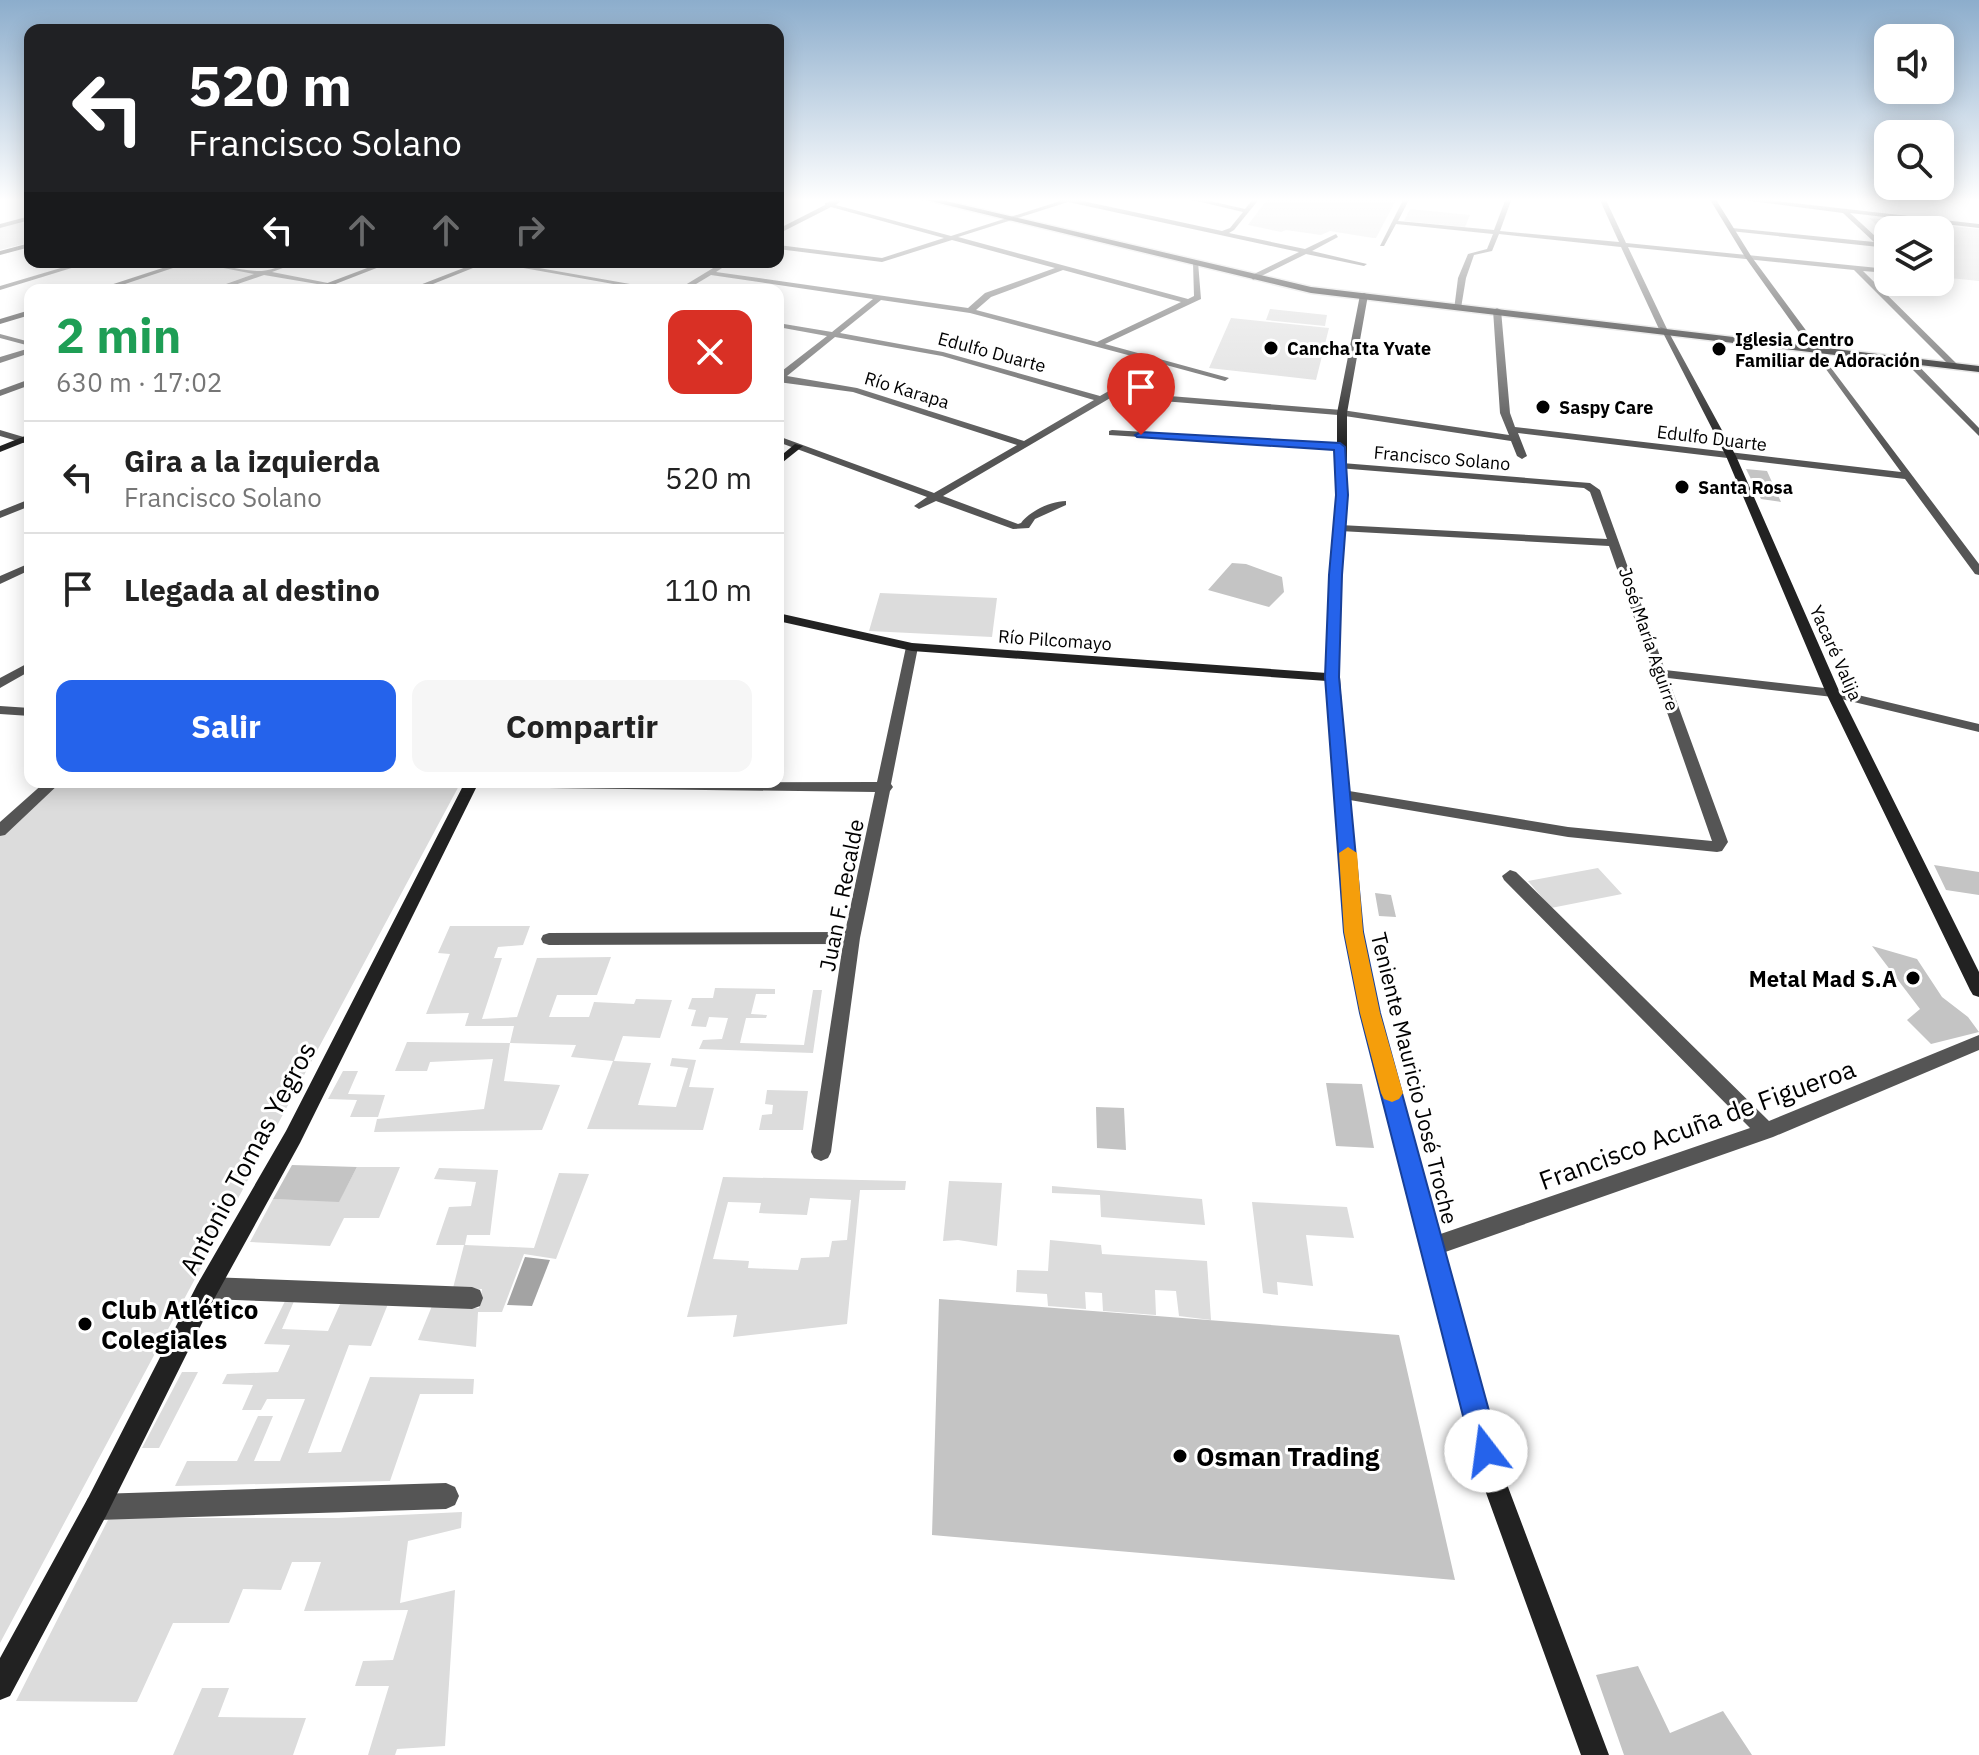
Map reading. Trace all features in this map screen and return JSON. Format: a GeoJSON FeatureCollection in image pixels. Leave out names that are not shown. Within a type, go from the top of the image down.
{"type":"FeatureCollection","features":[{"type":"Feature","properties":{"kind":"main road"},"geometry":{"type":"LineString","coordinates":[[1271,280],[1363,296],[1979,368]]}},
{"type":"Feature","properties":{"kind":"street"},"geometry":{"type":"LineString","coordinates":[[0,288],[27,280]]}},
{"type":"Feature","properties":{"kind":"street"},"geometry":{"type":"LineString","coordinates":[[305,280],[329,284],[340,280]]}},
{"type":"Feature","properties":{"kind":"street"},"geometry":{"type":"LineString","coordinates":[[600,280],[624,284]]}},
{"type":"Feature","properties":{"kind":"street"},"geometry":{"type":"LineString","coordinates":[[756,280],[784,284]]}},
{"type":"Feature","properties":{"kind":"street"},"geometry":{"type":"LineString","coordinates":[[970,311],[988,295],[1029,280]]}},
{"type":"Feature","properties":{"kind":"street"},"geometry":{"type":"LineString","coordinates":[[1106,280],[1190,302]]}},
{"type":"Feature","properties":{"kind":"street"},"geometry":{"type":"LineString","coordinates":[[1100,343],[1190,302],[1200,295],[1196,280]]}},
{"type":"Feature","properties":{"kind":"street"},"geometry":{"type":"LineString","coordinates":[[1458,307],[1462,280]]}},
{"type":"Feature","properties":{"kind":"street"},"geometry":{"type":"LineString","coordinates":[[1640,280],[1664,331]]}},
{"type":"Feature","properties":{"kind":"street"},"geometry":{"type":"LineString","coordinates":[[1765,280],[1979,572]]}},
{"type":"Feature","properties":{"kind":"street"},"geometry":{"type":"LineString","coordinates":[[1868,280],[1953,364]]}},
{"type":"Feature","properties":{"kind":"street"},"geometry":{"type":"LineString","coordinates":[[784,284],[970,311],[1225,378]]}},
{"type":"Feature","properties":{"kind":"street","name":"Teniente Mauricio José Troche"},"geometry":{"type":"LineString","coordinates":[[1363,296],[1342,414],[1332,677],[1353,932],[1370,1013],[1493,1479],[1595,1755]]}},
{"type":"Feature","properties":{"kind":"street"},"geometry":{"type":"LineString","coordinates":[[784,374],[879,298]]}},
{"type":"Feature","properties":{"kind":"street"},"geometry":{"type":"LineString","coordinates":[[1497,311],[1505,413],[1522,456]]}},
{"type":"Feature","properties":{"kind":"street"},"geometry":{"type":"LineString","coordinates":[[2,321],[24,314]]}},
{"type":"Feature","properties":{"kind":"street","name":"Edulfo Duarte"},"geometry":{"type":"LineString","coordinates":[[784,326],[943,354],[1105,396],[1342,414],[1907,476]]}},
{"type":"Feature","properties":{"kind":"street","name":"Yacaré Valija"},"geometry":{"type":"LineString","coordinates":[[1664,331],[1731,456],[1833,693],[1979,990]]}},
{"type":"Feature","properties":{"kind":"street"},"geometry":{"type":"LineString","coordinates":[[0,336],[24,342]]}},
{"type":"Feature","properties":{"kind":"street"},"geometry":{"type":"LineString","coordinates":[[0,360],[24,352]]}},
{"type":"Feature","properties":{"kind":"street"},"geometry":{"type":"LineString","coordinates":[[1906,359],[1979,433]]}},
{"type":"Feature","properties":{"kind":"street"},"geometry":{"type":"LineString","coordinates":[[919,506],[1165,362]]}},
{"type":"Feature","properties":{"kind":"street","name":"Río Karapa"},"geometry":{"type":"LineString","coordinates":[[784,379],[854,390],[1024,444]]}},
{"type":"Feature","properties":{"kind":"street"},"geometry":{"type":"LineString","coordinates":[[0,393],[24,384]]}},
{"type":"Feature","properties":{"kind":"street"},"geometry":{"type":"LineString","coordinates":[[0,385],[24,392]]}},
{"type":"Feature","properties":{"kind":"street"},"geometry":{"type":"LineString","coordinates":[[0,433],[24,437]]}},
{"type":"Feature","properties":{"kind":"street","name":"Francisco Solano"},"geometry":{"type":"LineString","coordinates":[[1112,433],[1341,456],[1540,482]]}},
{"type":"Feature","properties":{"kind":"street"},"geometry":{"type":"LineString","coordinates":[[0,449],[24,439]]}},
{"type":"Feature","properties":{"kind":"street"},"geometry":{"type":"LineString","coordinates":[[784,441],[1021,527],[1031,517],[1062,503]]}},
{"type":"Feature","properties":{"kind":"street"},"geometry":{"type":"LineString","coordinates":[[784,458],[798,446]]}},
{"type":"Feature","properties":{"kind":"street","name":"José María Aguirre"},"geometry":{"type":"LineString","coordinates":[[1343,795],[1568,832],[1717,847],[1720,842],[1595,490],[1586,485],[1540,482]]}},
{"type":"Feature","properties":{"kind":"street"},"geometry":{"type":"LineString","coordinates":[[0,515],[24,505]]}},
{"type":"Feature","properties":{"kind":"street"},"geometry":{"type":"LineString","coordinates":[[1340,528],[1615,543]]}},
{"type":"Feature","properties":{"kind":"street"},"geometry":{"type":"LineString","coordinates":[[0,581],[24,569]]}},
{"type":"Feature","properties":{"kind":"street","name":"Río Pilcomayo"},"geometry":{"type":"LineString","coordinates":[[784,618],[912,647],[1332,677]]}},
{"type":"Feature","properties":{"kind":"street","name":"Juan F. Recalde"},"geometry":{"type":"LineString","coordinates":[[821,1152],[852,938],[886,787],[912,647]]}},
{"type":"Feature","properties":{"kind":"street"},"geometry":{"type":"LineString","coordinates":[[0,684],[24,670]]}},
{"type":"Feature","properties":{"kind":"street"},"geometry":{"type":"LineString","coordinates":[[1660,673],[1833,693],[1979,728]]}},
{"type":"Feature","properties":{"kind":"street"},"geometry":{"type":"LineString","coordinates":[[0,710],[24,712]]}},
{"type":"Feature","properties":{"kind":"street"},"geometry":{"type":"LineString","coordinates":[[784,785],[886,787]]}},
{"type":"Feature","properties":{"kind":"street"},"geometry":{"type":"LineString","coordinates":[[0,831],[47,788]]}},
{"type":"Feature","properties":{"kind":"street","name":"Antonio Tomas Yegros"},"geometry":{"type":"LineString","coordinates":[[0,1686],[97,1507],[208,1288],[293,1137],[469,788]]}},
{"type":"Feature","properties":{"kind":"street"},"geometry":{"type":"LineString","coordinates":[[1510,876],[1766,1131]]}},
{"type":"Feature","properties":{"kind":"street"},"geometry":{"type":"LineString","coordinates":[[549,939],[852,938]]}},
{"type":"Feature","properties":{"kind":"street","name":"Francisco Acuña de Figueroa"},"geometry":{"type":"LineString","coordinates":[[1431,1247],[1766,1131],[1979,1042]]}},
{"type":"Feature","properties":{"kind":"street"},"geometry":{"type":"LineString","coordinates":[[208,1288],[472,1298]]}},
{"type":"Feature","properties":{"kind":"street"},"geometry":{"type":"LineString","coordinates":[[97,1507],[446,1496]]}},
{"type":"Feature","properties":{"kind":"shaded area"},"geometry":{"type":"Polygon","coordinates":[[[134,280],[237,280],[225,284],[121,284],[134,280]]]}},
{"type":"Feature","properties":{"kind":"shaded area"},"geometry":{"type":"Polygon","coordinates":[[[1270,309],[1327,315],[1325,326],[1266,320],[1270,309]]]}},
{"type":"Feature","properties":{"kind":"shaded area","name":"Cancha Ita Yvate"},"geometry":{"type":"Polygon","coordinates":[[[1231,318],[1329,328],[1316,380],[1209,368],[1231,318]]]}},
{"type":"Feature","properties":{"kind":"shaded area"},"geometry":{"type":"Polygon","coordinates":[[[880,593],[997,598],[992,637],[869,631],[880,593]]]}},
{"type":"Feature","properties":{"kind":"shaded area","name":"Club Atlético Colegiales"},"geometry":{"type":"Polygon","coordinates":[[[52,788],[458,788],[0,1643],[0,836],[52,788]]]}},
{"type":"Feature","properties":{"kind":"shaded area"},"geometry":{"type":"Polygon","coordinates":[[[1598,868],[1622,894],[1551,908],[1528,881],[1598,868]]]}},
{"type":"Feature","properties":{"kind":"shaded area"},"geometry":{"type":"Polygon","coordinates":[[[450,926],[530,926],[523,945],[498,947],[494,958],[502,958],[482,1019],[517,1017],[537,958],[611,957],[597,995],[557,995],[549,1017],[589,1017],[594,1002],[634,1004],[636,999],[672,1000],[660,1038],[623,1036],[614,1061],[651,1063],[638,1105],[676,1107],[688,1068],[670,1066],[672,1058],[696,1060],[689,1087],[714,1088],[703,1130],[587,1129],[613,1061],[571,1057],[576,1045],[510,1043],[514,1026],[465,1026],[469,1013],[426,1014],[450,954],[438,953],[450,926]]]}},
{"type":"Feature","properties":{"kind":"shaded area"},"geometry":{"type":"Polygon","coordinates":[[[715,988],[775,989],[775,994],[756,994],[751,1014],[767,1015],[766,1018],[746,1018],[740,1043],[804,1045],[813,990],[822,990],[813,1053],[699,1049],[703,1040],[722,1039],[728,1018],[709,1017],[706,1027],[691,1026],[696,1010],[688,1009],[692,998],[713,998],[715,988]]]}},
{"type":"Feature","properties":{"kind":"shaded area"},"geometry":{"type":"Polygon","coordinates":[[[407,1042],[510,1043],[504,1081],[560,1085],[542,1130],[374,1132],[377,1119],[484,1109],[493,1059],[430,1062],[427,1071],[395,1071],[407,1042]]]}},
{"type":"Feature","properties":{"kind":"shaded area"},"geometry":{"type":"Polygon","coordinates":[[[343,1071],[358,1071],[348,1094],[385,1095],[378,1117],[350,1117],[357,1100],[328,1099],[343,1071]]]}},
{"type":"Feature","properties":{"kind":"shaded area"},"geometry":{"type":"Polygon","coordinates":[[[767,1090],[808,1091],[803,1130],[759,1130],[762,1115],[772,1114],[773,1105],[765,1104],[767,1090]]]}},
{"type":"Feature","properties":{"kind":"shaded area"},"geometry":{"type":"Polygon","coordinates":[[[357,1167],[400,1167],[379,1218],[344,1218],[330,1246],[250,1242],[273,1199],[339,1201],[357,1167]]]}},
{"type":"Feature","properties":{"kind":"shaded area"},"geometry":{"type":"Polygon","coordinates":[[[439,1168],[498,1170],[490,1235],[467,1235],[465,1245],[534,1248],[559,1173],[589,1174],[556,1259],[524,1254],[502,1312],[478,1312],[476,1347],[418,1340],[432,1306],[479,1308],[482,1289],[453,1288],[464,1245],[436,1245],[449,1207],[471,1206],[476,1182],[434,1179],[439,1168]]]}},
{"type":"Feature","properties":{"kind":"shaded area"},"geometry":{"type":"Polygon","coordinates":[[[723,1177],[906,1181],[905,1190],[860,1190],[847,1324],[733,1337],[737,1315],[687,1317],[723,1177]],[[810,1198],[807,1215],[759,1213],[761,1203],[728,1202],[713,1259],[749,1261],[748,1268],[798,1270],[801,1258],[829,1257],[832,1241],[847,1240],[851,1200],[810,1198]]]}},
{"type":"Feature","properties":{"kind":"shaded area"},"geometry":{"type":"Polygon","coordinates":[[[949,1181],[1002,1183],[997,1246],[943,1241],[949,1181]]]}},
{"type":"Feature","properties":{"kind":"shaded area"},"geometry":{"type":"Polygon","coordinates":[[[1052,1186],[1202,1199],[1205,1225],[1101,1217],[1100,1195],[1052,1193],[1052,1186]]]}},
{"type":"Feature","properties":{"kind":"shaded area"},"geometry":{"type":"Polygon","coordinates":[[[1252,1202],[1347,1207],[1354,1238],[1306,1235],[1313,1286],[1277,1282],[1278,1295],[1263,1293],[1252,1202]]]}},
{"type":"Feature","properties":{"kind":"shaded area"},"geometry":{"type":"Polygon","coordinates":[[[1050,1240],[1101,1245],[1102,1254],[1207,1261],[1211,1320],[1179,1316],[1176,1291],[1155,1290],[1156,1315],[1103,1311],[1102,1293],[1085,1292],[1086,1309],[1048,1306],[1047,1294],[1016,1292],[1017,1270],[1048,1271],[1050,1240]]]}},
{"type":"Feature","properties":{"kind":"shaded area"},"geometry":{"type":"Polygon","coordinates":[[[525,1257],[550,1260],[532,1306],[507,1305],[525,1257]]]}},
{"type":"Feature","properties":{"kind":"shaded area"},"geometry":{"type":"Polygon","coordinates":[[[286,1299],[295,1299],[282,1329],[328,1331],[341,1302],[388,1304],[371,1346],[349,1345],[308,1453],[341,1452],[370,1377],[474,1379],[473,1394],[420,1394],[390,1481],[175,1486],[187,1461],[237,1461],[258,1416],[273,1416],[254,1461],[280,1461],[305,1399],[267,1399],[261,1410],[242,1410],[253,1385],[222,1384],[227,1374],[278,1372],[290,1345],[264,1344],[286,1299]]]}},
{"type":"Feature","properties":{"kind":"shaded area"},"geometry":{"type":"Polygon","coordinates":[[[182,1372],[198,1372],[159,1448],[142,1448],[182,1372]]]}},
{"type":"Feature","properties":{"kind":"shaded area"},"geometry":{"type":"Polygon","coordinates":[[[462,1512],[461,1528],[408,1541],[400,1603],[455,1590],[445,1746],[397,1749],[395,1755],[368,1755],[389,1686],[355,1686],[363,1661],[393,1660],[408,1610],[304,1611],[321,1562],[292,1562],[281,1590],[243,1589],[229,1623],[173,1623],[137,1702],[16,1701],[109,1518],[338,1518],[462,1512]]]}},
{"type":"Feature","properties":{"kind":"shaded area"},"geometry":{"type":"Polygon","coordinates":[[[202,1688],[229,1688],[218,1717],[306,1718],[293,1755],[173,1755],[202,1688]]]}},
{"type":"Feature","properties":{"kind":"building"},"geometry":{"type":"Polygon","coordinates":[[[1746,469],[1767,471],[1781,502],[1761,499],[1746,469]]]}},
{"type":"Feature","properties":{"kind":"building"},"geometry":{"type":"Polygon","coordinates":[[[1232,563],[1246,564],[1282,577],[1284,592],[1269,607],[1208,590],[1232,563]]]}},
{"type":"Feature","properties":{"kind":"building"},"geometry":{"type":"Polygon","coordinates":[[[1934,865],[1979,872],[1979,895],[1946,890],[1934,865]]]}},
{"type":"Feature","properties":{"kind":"building"},"geometry":{"type":"Polygon","coordinates":[[[1375,893],[1391,895],[1396,917],[1379,916],[1375,893]]]}},
{"type":"Feature","properties":{"kind":"building","name":"Metal Mad S.A"},"geometry":{"type":"Polygon","coordinates":[[[1872,946],[1917,959],[1942,997],[1968,1017],[1979,1032],[1931,1044],[1907,1020],[1920,1009],[1872,946]]]}},
{"type":"Feature","properties":{"kind":"building"},"geometry":{"type":"Polygon","coordinates":[[[1326,1083],[1362,1084],[1374,1148],[1336,1146],[1326,1083]]]}},
{"type":"Feature","properties":{"kind":"building"},"geometry":{"type":"Polygon","coordinates":[[[1096,1107],[1124,1108],[1126,1150],[1097,1148],[1096,1107]]]}},
{"type":"Feature","properties":{"kind":"building"},"geometry":{"type":"Polygon","coordinates":[[[292,1165],[357,1167],[339,1202],[273,1199],[292,1165]]]}},
{"type":"Feature","properties":{"kind":"building","name":"Osman Trading"},"geometry":{"type":"Polygon","coordinates":[[[939,1299],[1399,1335],[1455,1580],[932,1535],[939,1299]]]}},
{"type":"Feature","properties":{"kind":"building"},"geometry":{"type":"Polygon","coordinates":[[[1638,1666],[1670,1733],[1723,1711],[1752,1755],[1624,1755],[1596,1675],[1638,1666]]]}},
{"type":"Feature","properties":{"kind":"slow traffic"},"geometry":{"type":"LineString","coordinates":[[1348,853],[1353,932],[1370,1013],[1392,1093]]}},
{"type":"Feature","properties":{"kind":"place","name":"Cancha Ita Yvate"},"geometry":{"type":"Point","coordinates":[1271,348]}},
{"type":"Feature","properties":{"kind":"place","name":"Iglesia Centro Familiar de Adoración"},"geometry":{"type":"Point","coordinates":[1719,349]}},
{"type":"Feature","properties":{"kind":"place","name":"Saspy Care"},"geometry":{"type":"Point","coordinates":[1543,407]}},
{"type":"Feature","properties":{"kind":"place","name":"Santa Rosa"},"geometry":{"type":"Point","coordinates":[1682,487]}},
{"type":"Feature","properties":{"kind":"place","name":"Metal Mad S.A"},"geometry":{"type":"Point","coordinates":[1913,978]}},
{"type":"Feature","properties":{"kind":"place","name":"Club Atlético Colegiales"},"geometry":{"type":"Point","coordinates":[85,1324]}},
{"type":"Feature","properties":{"kind":"place","name":"Osman Trading"},"geometry":{"type":"Point","coordinates":[1180,1456]}},
{"type":"Feature","properties":{"kind":"route"},"geometry":{"type":"LineString","coordinates":[[1141,435],[1340,447],[1342,495],[1335,575],[1332,677],[1353,932],[1370,1013],[1486,1451]]}}]}
